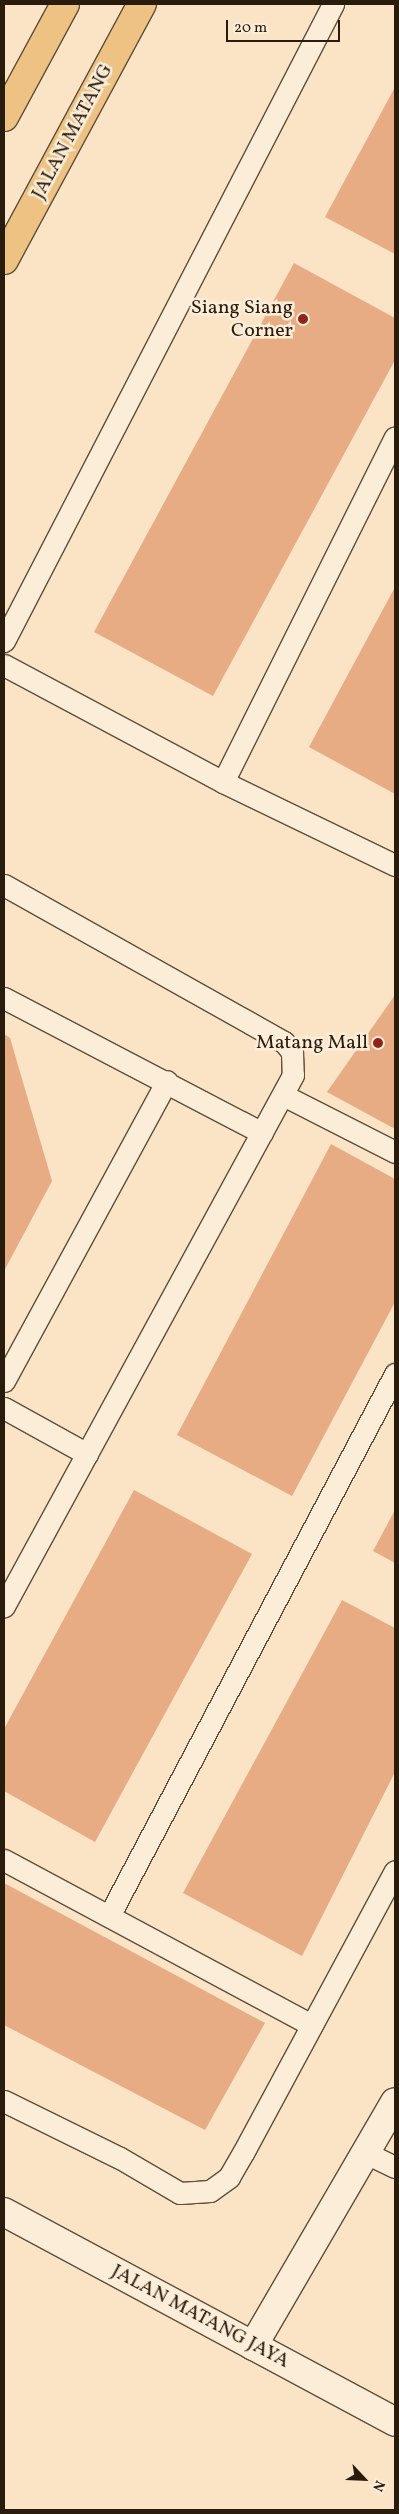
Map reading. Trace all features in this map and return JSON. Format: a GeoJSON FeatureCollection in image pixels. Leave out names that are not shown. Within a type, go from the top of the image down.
{"type":"FeatureCollection","features":[{"type":"Feature","properties":{"kind":"main road"},"geometry":{"type":"LineString","coordinates":[[4,117],[65,4]]}},
{"type":"Feature","properties":{"kind":"main road","name":"JALAN MATANG"},"geometry":{"type":"LineString","coordinates":[[4,260],[142,4]]}},
{"type":"Feature","properties":{"kind":"street"},"geometry":{"type":"LineString","coordinates":[[254,2346],[368,2154],[395,2102]]}},
{"type":"Feature","properties":{"kind":"street","name":"JALAN MATANG JAYA"},"geometry":{"type":"LineString","coordinates":[[4,2212],[395,2422]]}},
{"type":"Feature","properties":{"kind":"lane"},"geometry":{"type":"LineString","coordinates":[[4,641],[333,4]]}},
{"type":"Feature","properties":{"kind":"lane"},"geometry":{"type":"LineString","coordinates":[[223,782],[395,437]]}},
{"type":"Feature","properties":{"kind":"lane"},"geometry":{"type":"LineString","coordinates":[[4,665],[223,782],[395,865]]}},
{"type":"Feature","properties":{"kind":"lane"},"geometry":{"type":"LineString","coordinates":[[4,885],[284,1042],[292,1052],[293,1075],[4,1606]]}},
{"type":"Feature","properties":{"kind":"lane"},"geometry":{"type":"LineString","coordinates":[[4,998],[167,1081],[262,1133]]}},
{"type":"Feature","properties":{"kind":"lane"},"geometry":{"type":"LineString","coordinates":[[4,1381],[167,1081]]}},
{"type":"Feature","properties":{"kind":"lane"},"geometry":{"type":"LineString","coordinates":[[283,1095],[395,1152]]}},
{"type":"Feature","properties":{"kind":"lane"},"geometry":{"type":"LineString","coordinates":[[109,1916],[395,1374]]}},
{"type":"Feature","properties":{"kind":"lane"},"geometry":{"type":"LineString","coordinates":[[4,1408],[87,1454]]}},
{"type":"Feature","properties":{"kind":"lane"},"geometry":{"type":"LineString","coordinates":[[4,1860],[312,2026]]}},
{"type":"Feature","properties":{"kind":"lane"},"geometry":{"type":"LineString","coordinates":[[4,2101],[120,2158],[180,2192],[210,2191],[229,2177],[395,1871]]}},
{"type":"Feature","properties":{"kind":"lane"},"geometry":{"type":"LineString","coordinates":[[368,2154],[395,2167]]}},
{"type":"Feature","properties":{"kind":"building"},"geometry":{"type":"Polygon","coordinates":[[[395,87],[395,254],[325,217],[395,87]]]}},
{"type":"Feature","properties":{"kind":"building"},"geometry":{"type":"Polygon","coordinates":[[[294,263],[395,318],[395,360],[213,696],[94,632],[294,263]]]}},
{"type":"Feature","properties":{"kind":"building"},"geometry":{"type":"Polygon","coordinates":[[[395,587],[395,794],[309,747],[395,587]]]}},
{"type":"Feature","properties":{"kind":"building","name":"Matang Mall"},"geometry":{"type":"Polygon","coordinates":[[[395,995],[395,1129],[327,1092],[395,995]]]}},
{"type":"Feature","properties":{"kind":"building"},"geometry":{"type":"Polygon","coordinates":[[[4,1034],[10,1038],[52,1181],[4,1271],[4,1034]]]}},
{"type":"Feature","properties":{"kind":"building"},"geometry":{"type":"Polygon","coordinates":[[[331,1144],[395,1179],[395,1302],[292,1496],[177,1435],[331,1144]]]}},
{"type":"Feature","properties":{"kind":"building"},"geometry":{"type":"Polygon","coordinates":[[[134,1490],[252,1554],[95,1842],[4,1791],[4,1729],[134,1490]]]}},
{"type":"Feature","properties":{"kind":"building"},"geometry":{"type":"Polygon","coordinates":[[[395,1510],[395,1563],[373,1551],[395,1510]]]}},
{"type":"Feature","properties":{"kind":"building"},"geometry":{"type":"Polygon","coordinates":[[[342,1600],[395,1628],[395,1772],[302,1956],[183,1893],[342,1600]]]}},
{"type":"Feature","properties":{"kind":"building"},"geometry":{"type":"Polygon","coordinates":[[[4,1883],[265,2023],[205,2130],[4,2025],[4,1883]]]}},
{"type":"Feature","properties":{"kind":"place","name":"Siang Siang Corner"},"geometry":{"type":"Point","coordinates":[303,319]}},
{"type":"Feature","properties":{"kind":"place","name":"Matang Mall"},"geometry":{"type":"Point","coordinates":[378,1043]}}]}
